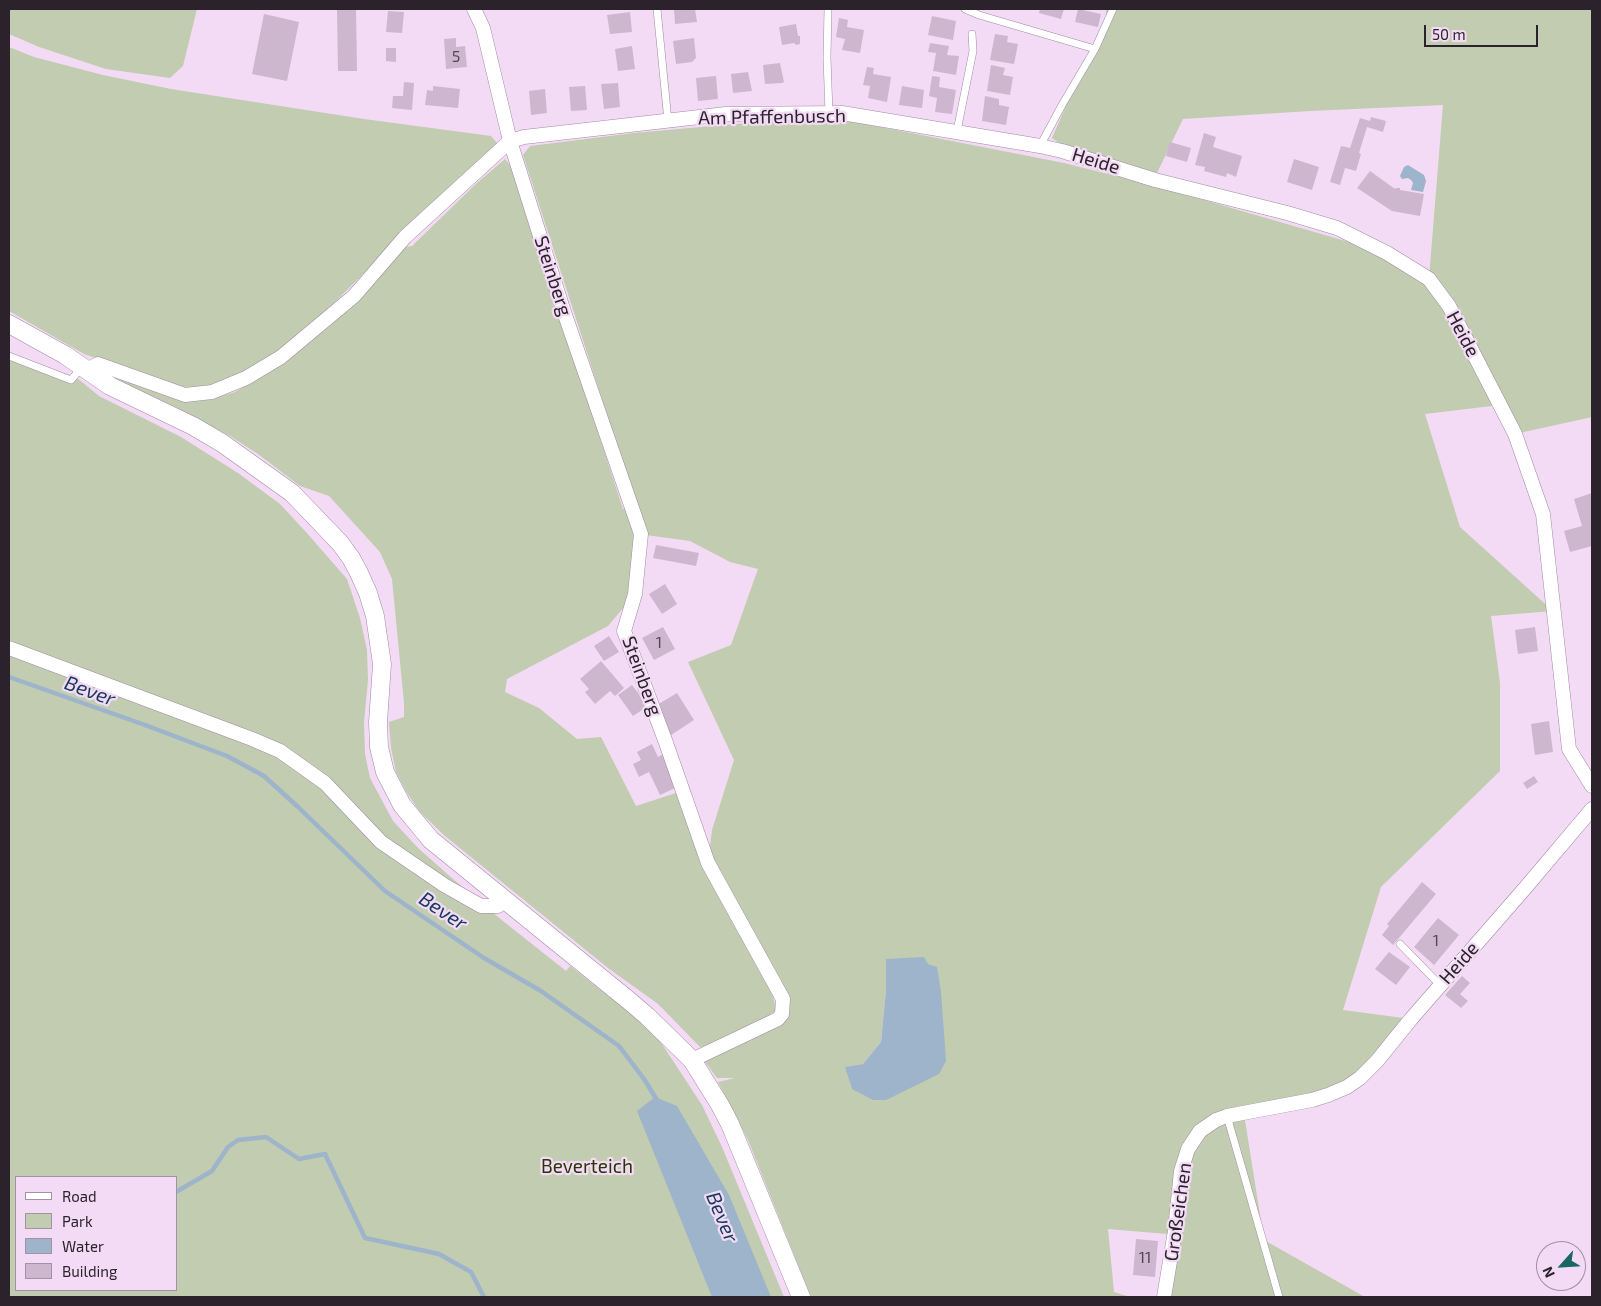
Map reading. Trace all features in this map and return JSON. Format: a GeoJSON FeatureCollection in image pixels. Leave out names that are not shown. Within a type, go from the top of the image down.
{"type":"FeatureCollection","features":[{"type":"Feature","properties":{"kind":"street","name":"Steinberg"},"geometry":{"type":"LineString","coordinates":[[474,9],[483,28],[510,141],[564,312],[640,534],[635,594],[624,631],[708,863],[783,1000],[782,1014],[778,1019],[692,1060]]}},
{"type":"Feature","properties":{"kind":"street","name":"Am Pfaffenbusch"},"geometry":{"type":"LineString","coordinates":[[510,141],[524,137],[726,114],[842,113],[1040,146]]}},
{"type":"Feature","properties":{"kind":"street"},"geometry":{"type":"LineString","coordinates":[[85,368],[98,364],[185,395],[212,392],[246,378],[281,356],[354,296],[405,237],[510,141]]}},
{"type":"Feature","properties":{"kind":"street","name":"Heide"},"geometry":{"type":"LineString","coordinates":[[1040,146],[1155,180],[1287,213],[1337,228],[1387,254],[1429,279],[1449,306],[1516,434],[1543,514],[1569,749],[1592,786]]}},
{"type":"Feature","properties":{"kind":"street"},"geometry":{"type":"LineString","coordinates":[[9,324],[65,355],[110,386],[193,426],[250,462],[292,493],[340,544],[351,558],[368,593],[379,633],[382,664],[378,722],[379,747],[389,782],[402,805],[431,840],[640,1010],[692,1060],[730,1124],[801,1297]]}},
{"type":"Feature","properties":{"kind":"street"},"geometry":{"type":"LineString","coordinates":[[9,648],[280,751],[325,783],[381,842],[444,886],[481,906],[498,906],[505,899]]}},
{"type":"Feature","properties":{"kind":"street","name":"Heide"},"geometry":{"type":"LineString","coordinates":[[1312,1100],[1334,1092],[1360,1078],[1377,1061],[1592,809]]}},
{"type":"Feature","properties":{"kind":"street","name":"Großeichen"},"geometry":{"type":"LineString","coordinates":[[1164,1297],[1175,1232],[1178,1189],[1183,1162],[1200,1131],[1216,1120],[1227,1116],[1312,1100]]}},
{"type":"Feature","properties":{"kind":"lane"},"geometry":{"type":"LineString","coordinates":[[657,9],[668,121]]}},
{"type":"Feature","properties":{"kind":"lane"},"geometry":{"type":"LineString","coordinates":[[828,9],[829,113]]}},
{"type":"Feature","properties":{"kind":"lane"},"geometry":{"type":"LineString","coordinates":[[965,9],[1095,49]]}},
{"type":"Feature","properties":{"kind":"lane"},"geometry":{"type":"LineString","coordinates":[[1040,146],[1095,49],[1113,9]]}},
{"type":"Feature","properties":{"kind":"lane"},"geometry":{"type":"LineString","coordinates":[[957,131],[973,51],[972,34]]}},
{"type":"Feature","properties":{"kind":"lane"},"geometry":{"type":"LineString","coordinates":[[9,356],[71,380],[85,368]]}},
{"type":"Feature","properties":{"kind":"lane"},"geometry":{"type":"LineString","coordinates":[[1400,944],[1440,985]]}},
{"type":"Feature","properties":{"kind":"lane"},"geometry":{"type":"LineString","coordinates":[[1227,1116],[1278,1297]]}},
{"type":"Feature","properties":{"kind":"green space"},"geometry":{"type":"Polygon","coordinates":[[[9,9],[197,9],[183,66],[170,78],[106,69],[39,47],[9,34],[9,9]]]}},
{"type":"Feature","properties":{"kind":"green space"},"geometry":{"type":"Polygon","coordinates":[[[1106,9],[1592,9],[1592,417],[1515,434],[1500,405],[1425,414],[1460,527],[1553,611],[1491,616],[1500,683],[1500,771],[1381,887],[1343,1010],[1411,1019],[1347,1087],[1244,1114],[1264,1240],[1365,1297],[1163,1297],[1167,1234],[1108,1229],[1114,1292],[1130,1297],[811,1297],[748,1140],[718,1082],[735,1078],[717,1078],[705,1062],[712,1055],[782,1022],[790,1009],[783,986],[772,991],[776,1010],[760,1023],[708,1046],[700,1047],[658,1004],[608,968],[445,836],[420,812],[396,772],[391,748],[389,722],[404,717],[404,703],[392,579],[380,552],[329,496],[300,486],[258,454],[230,436],[177,408],[119,381],[121,378],[183,401],[209,400],[235,392],[278,366],[333,323],[405,247],[412,246],[477,183],[505,159],[512,168],[623,509],[633,511],[641,534],[635,594],[608,626],[507,679],[505,692],[539,708],[577,739],[601,737],[636,806],[682,791],[708,862],[712,830],[734,760],[688,662],[731,645],[758,569],[730,562],[690,541],[646,535],[523,155],[530,146],[634,133],[779,120],[855,122],[1064,163],[1152,185],[1387,253],[1429,278],[1443,105],[1183,119],[1157,173],[1062,145],[1052,138],[1066,106],[1092,60],[1106,19],[1106,9]],[[886,959],[886,990],[881,1042],[863,1064],[846,1067],[852,1089],[937,977],[936,967],[928,964],[886,959]]]}},
{"type":"Feature","properties":{"kind":"green space"},"geometry":{"type":"Polygon","coordinates":[[[9,47],[34,57],[103,75],[171,89],[364,119],[491,136],[497,143],[475,168],[279,353],[233,380],[206,388],[185,389],[84,354],[9,311],[9,47]]]}},
{"type":"Feature","properties":{"kind":"green space"},"geometry":{"type":"Polygon","coordinates":[[[9,356],[71,380],[72,384],[77,378],[99,396],[181,437],[238,473],[280,504],[347,579],[360,618],[367,650],[368,680],[364,722],[365,754],[370,778],[393,821],[418,848],[503,921],[566,971],[570,966],[654,1032],[702,1105],[722,1147],[784,1297],[9,1297],[9,356]]]}},
{"type":"Feature","properties":{"kind":"water"},"geometry":{"type":"Polygon","coordinates":[[[1408,165],[1424,175],[1426,181],[1423,192],[1411,190],[1413,183],[1411,180],[1408,178],[1402,179],[1400,176],[1404,167],[1408,165]]]}},
{"type":"Feature","properties":{"kind":"water"},"geometry":{"type":"Polygon","coordinates":[[[924,957],[928,964],[937,967],[941,992],[946,1061],[939,1074],[886,1100],[873,1100],[852,1089],[845,1067],[863,1064],[881,1042],[886,990],[886,959],[924,957]]]}},
{"type":"Feature","properties":{"kind":"water","name":"Beverteich"},"geometry":{"type":"Polygon","coordinates":[[[655,1097],[677,1106],[729,1195],[771,1297],[712,1297],[637,1111],[655,1097]]]}},
{"type":"Feature","properties":{"kind":"building"},"geometry":{"type":"Polygon","coordinates":[[[337,9],[356,9],[357,71],[338,71],[337,9]]]}},
{"type":"Feature","properties":{"kind":"building"},"geometry":{"type":"Polygon","coordinates":[[[674,9],[695,9],[697,22],[675,24],[674,9]]]}},
{"type":"Feature","properties":{"kind":"building"},"geometry":{"type":"Polygon","coordinates":[[[1040,9],[1064,9],[1061,19],[1039,13],[1040,9]]]}},
{"type":"Feature","properties":{"kind":"building"},"geometry":{"type":"Polygon","coordinates":[[[1078,9],[1101,14],[1098,27],[1075,22],[1078,9]]]}},
{"type":"Feature","properties":{"kind":"building"},"geometry":{"type":"Polygon","coordinates":[[[388,11],[404,12],[402,33],[386,32],[388,11]]]}},
{"type":"Feature","properties":{"kind":"building"},"geometry":{"type":"Polygon","coordinates":[[[630,12],[632,32],[610,34],[607,15],[630,12]]]}},
{"type":"Feature","properties":{"kind":"building"},"geometry":{"type":"Polygon","coordinates":[[[264,14],[299,22],[287,81],[252,74],[264,14]]]}},
{"type":"Feature","properties":{"kind":"building"},"geometry":{"type":"Polygon","coordinates":[[[932,16],[956,21],[953,40],[928,35],[932,16]]]}},
{"type":"Feature","properties":{"kind":"building"},"geometry":{"type":"Polygon","coordinates":[[[839,18],[848,20],[847,27],[864,30],[860,53],[842,50],[845,39],[836,37],[839,18]]]}},
{"type":"Feature","properties":{"kind":"building"},"geometry":{"type":"Polygon","coordinates":[[[796,24],[798,36],[800,36],[800,44],[782,45],[779,27],[796,24]]]}},
{"type":"Feature","properties":{"kind":"building"},"geometry":{"type":"Polygon","coordinates":[[[995,34],[1008,36],[1007,42],[1018,44],[1014,64],[990,60],[995,34]]]}},
{"type":"Feature","properties":{"kind":"building"},"geometry":{"type":"Polygon","coordinates":[[[456,38],[456,47],[465,46],[467,67],[446,69],[444,39],[456,38]]]}},
{"type":"Feature","properties":{"kind":"building"},"geometry":{"type":"Polygon","coordinates":[[[694,38],[696,58],[692,62],[676,64],[673,41],[694,38]]]}},
{"type":"Feature","properties":{"kind":"building"},"geometry":{"type":"Polygon","coordinates":[[[930,43],[949,46],[947,55],[959,56],[956,75],[933,71],[936,53],[928,52],[930,43]]]}},
{"type":"Feature","properties":{"kind":"building"},"geometry":{"type":"Polygon","coordinates":[[[632,46],[635,69],[618,71],[615,49],[632,46]]]}},
{"type":"Feature","properties":{"kind":"building"},"geometry":{"type":"Polygon","coordinates":[[[386,48],[396,48],[396,62],[386,61],[386,48]]]}},
{"type":"Feature","properties":{"kind":"building"},"geometry":{"type":"Polygon","coordinates":[[[780,63],[784,82],[765,84],[763,65],[780,63]]]}},
{"type":"Feature","properties":{"kind":"building"},"geometry":{"type":"Polygon","coordinates":[[[991,65],[1005,68],[1003,75],[1013,77],[1010,95],[987,91],[991,65]]]}},
{"type":"Feature","properties":{"kind":"building"},"geometry":{"type":"Polygon","coordinates":[[[867,67],[874,68],[873,74],[891,77],[887,102],[868,98],[870,86],[863,85],[867,67]]]}},
{"type":"Feature","properties":{"kind":"building"},"geometry":{"type":"Polygon","coordinates":[[[748,72],[752,91],[733,93],[731,74],[748,72]]]}},
{"type":"Feature","properties":{"kind":"building"},"geometry":{"type":"Polygon","coordinates":[[[716,76],[718,99],[698,101],[696,78],[716,76]]]}},
{"type":"Feature","properties":{"kind":"building"},"geometry":{"type":"Polygon","coordinates":[[[932,76],[940,77],[939,87],[956,90],[952,114],[935,112],[937,98],[929,96],[932,76]]]}},
{"type":"Feature","properties":{"kind":"building"},"geometry":{"type":"Polygon","coordinates":[[[404,82],[414,83],[412,110],[392,108],[393,96],[403,96],[404,82]]]}},
{"type":"Feature","properties":{"kind":"building"},"geometry":{"type":"Polygon","coordinates":[[[618,83],[620,107],[604,109],[601,84],[618,83]]]}},
{"type":"Feature","properties":{"kind":"building"},"geometry":{"type":"Polygon","coordinates":[[[433,86],[460,89],[458,108],[425,105],[427,90],[433,91],[433,86]]]}},
{"type":"Feature","properties":{"kind":"building"},"geometry":{"type":"Polygon","coordinates":[[[585,86],[587,110],[571,111],[569,87],[585,86]]]}},
{"type":"Feature","properties":{"kind":"building"},"geometry":{"type":"Polygon","coordinates":[[[902,86],[924,90],[922,108],[899,105],[902,86]]]}},
{"type":"Feature","properties":{"kind":"building"},"geometry":{"type":"Polygon","coordinates":[[[545,89],[547,113],[531,115],[529,91],[545,89]]]}},
{"type":"Feature","properties":{"kind":"building"},"geometry":{"type":"Polygon","coordinates":[[[985,96],[999,99],[999,105],[1009,107],[1006,125],[982,121],[985,96]]]}},
{"type":"Feature","properties":{"kind":"building"},"geometry":{"type":"Polygon","coordinates":[[[1371,117],[1386,121],[1383,132],[1367,127],[1356,171],[1345,168],[1340,185],[1330,182],[1341,146],[1350,148],[1360,118],[1370,121],[1371,117]]]}},
{"type":"Feature","properties":{"kind":"building"},"geometry":{"type":"Polygon","coordinates":[[[1204,133],[1216,137],[1213,147],[1242,156],[1236,177],[1227,173],[1226,177],[1204,171],[1205,167],[1195,165],[1204,133]]]}},
{"type":"Feature","properties":{"kind":"building"},"geometry":{"type":"Polygon","coordinates":[[[1170,142],[1191,148],[1187,162],[1166,156],[1170,142]]]}},
{"type":"Feature","properties":{"kind":"building"},"geometry":{"type":"Polygon","coordinates":[[[1294,159],[1319,167],[1312,190],[1287,182],[1294,159]]]}},
{"type":"Feature","properties":{"kind":"building"},"geometry":{"type":"Polygon","coordinates":[[[1370,171],[1395,189],[1400,188],[1400,190],[1424,194],[1420,216],[1392,211],[1357,188],[1370,171]]]}},
{"type":"Feature","properties":{"kind":"building"},"geometry":{"type":"Polygon","coordinates":[[[1592,493],[1592,546],[1570,552],[1564,531],[1582,526],[1574,499],[1592,493]]]}},
{"type":"Feature","properties":{"kind":"building"},"geometry":{"type":"Polygon","coordinates":[[[656,545],[699,553],[696,566],[653,558],[656,545]]]}},
{"type":"Feature","properties":{"kind":"building"},"geometry":{"type":"Polygon","coordinates":[[[665,584],[677,604],[662,614],[649,594],[665,584]]]}},
{"type":"Feature","properties":{"kind":"building"},"geometry":{"type":"Polygon","coordinates":[[[663,627],[675,649],[654,660],[642,638],[663,627]]]}},
{"type":"Feature","properties":{"kind":"building"},"geometry":{"type":"Polygon","coordinates":[[[1535,627],[1538,651],[1518,654],[1515,630],[1535,627]]]}},
{"type":"Feature","properties":{"kind":"building"},"geometry":{"type":"Polygon","coordinates":[[[609,636],[619,652],[604,661],[594,646],[609,636]]]}},
{"type":"Feature","properties":{"kind":"building"},"geometry":{"type":"Polygon","coordinates":[[[601,661],[624,688],[615,696],[610,691],[595,704],[585,692],[589,689],[580,679],[601,661]]]}},
{"type":"Feature","properties":{"kind":"building"},"geometry":{"type":"Polygon","coordinates":[[[632,685],[648,706],[633,716],[618,695],[632,685]]]}},
{"type":"Feature","properties":{"kind":"building"},"geometry":{"type":"Polygon","coordinates":[[[677,693],[694,720],[671,735],[657,705],[677,693]]]}},
{"type":"Feature","properties":{"kind":"building"},"geometry":{"type":"Polygon","coordinates":[[[1549,721],[1553,752],[1535,755],[1531,724],[1549,721]]]}},
{"type":"Feature","properties":{"kind":"building"},"geometry":{"type":"Polygon","coordinates":[[[652,744],[658,757],[665,753],[670,765],[667,767],[677,787],[660,795],[649,772],[639,777],[633,764],[641,760],[637,752],[652,744]]]}},
{"type":"Feature","properties":{"kind":"building"},"geometry":{"type":"Polygon","coordinates":[[[1534,776],[1538,782],[1527,789],[1523,783],[1534,776]]]}},
{"type":"Feature","properties":{"kind":"building"},"geometry":{"type":"Polygon","coordinates":[[[1422,882],[1436,894],[1393,945],[1382,935],[1389,926],[1387,924],[1422,882]]]}},
{"type":"Feature","properties":{"kind":"building"},"geometry":{"type":"Polygon","coordinates":[[[1438,918],[1459,935],[1434,965],[1414,947],[1438,918]]]}},
{"type":"Feature","properties":{"kind":"building"},"geometry":{"type":"Polygon","coordinates":[[[1389,952],[1410,967],[1396,985],[1375,969],[1389,952]]]}},
{"type":"Feature","properties":{"kind":"building"},"geometry":{"type":"Polygon","coordinates":[[[1462,976],[1470,983],[1460,994],[1468,1001],[1461,1008],[1445,995],[1462,976]]]}},
{"type":"Feature","properties":{"kind":"building"},"geometry":{"type":"Polygon","coordinates":[[[1136,1239],[1158,1241],[1155,1277],[1133,1275],[1136,1239]]]}},
{"type":"Feature","properties":{"kind":"waterway","name":"Bever"},"geometry":{"type":"LineString","coordinates":[[9,677],[227,756],[264,776],[385,891],[484,958],[541,991],[619,1046],[657,1100]]}},
{"type":"Feature","properties":{"kind":"waterway"},"geometry":{"type":"LineString","coordinates":[[178,1191],[212,1171],[228,1147],[238,1140],[266,1137],[299,1159],[325,1154],[365,1238],[439,1254],[471,1272],[484,1297]]}}]}
